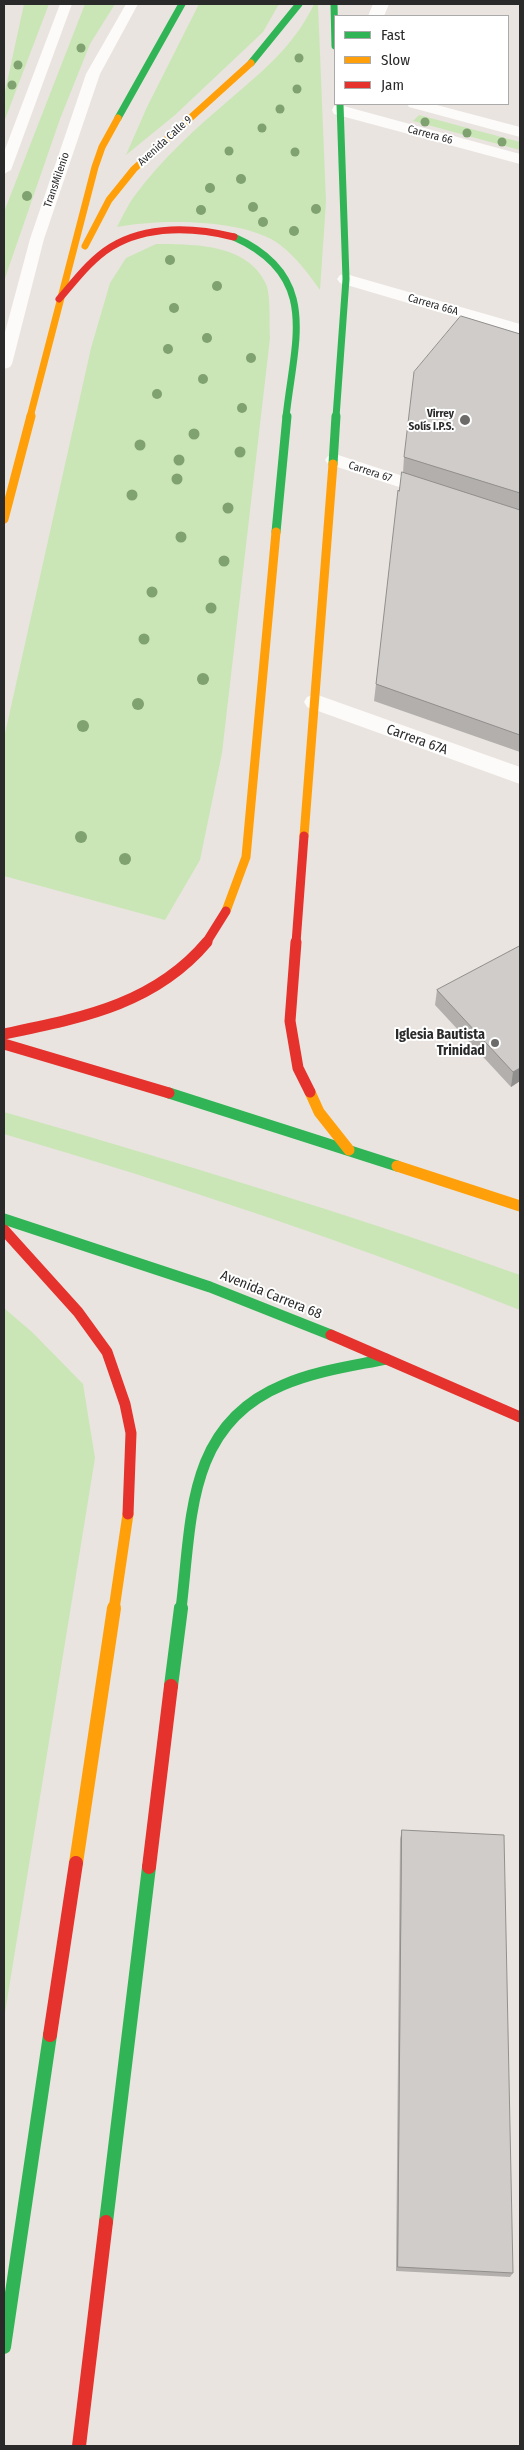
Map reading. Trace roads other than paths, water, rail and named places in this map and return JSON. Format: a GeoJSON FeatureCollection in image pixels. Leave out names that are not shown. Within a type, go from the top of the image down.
{"type":"FeatureCollection","features":[{"type":"Feature","properties":{"kind":"main road","name":"Avenida Calle 9"},"geometry":{"type":"LineString","coordinates":[[4,519],[59,299],[95,167],[102,148],[182,4]]}},
{"type":"Feature","properties":{"kind":"main road","name":"Avenida Calle 9"},"geometry":{"type":"LineString","coordinates":[[59,299],[107,204],[119,186],[160,143],[245,70],[299,4]]}},
{"type":"Feature","properties":{"kind":"main road"},"geometry":{"type":"LineString","coordinates":[[340,107],[346,279],[335,460],[290,1021],[298,1068],[319,1112],[350,1150]]}},
{"type":"Feature","properties":{"kind":"main road"},"geometry":{"type":"LineString","coordinates":[[4,1034],[75,1019],[111,1008],[164,982],[188,966],[212,939],[229,911],[239,887],[246,857],[294,333],[295,308],[291,286],[278,266],[251,245],[234,237],[213,233],[177,231],[141,236],[120,243],[104,252],[59,299]]}},
{"type":"Feature","properties":{"kind":"main road"},"geometry":{"type":"LineString","coordinates":[[4,1044],[350,1150],[520,1206]]}},
{"type":"Feature","properties":{"kind":"main road","name":"Avenida Carrera 68"},"geometry":{"type":"LineString","coordinates":[[4,1219],[86,1244],[268,1308],[520,1417]]}},
{"type":"Feature","properties":{"kind":"main road"},"geometry":{"type":"LineString","coordinates":[[4,1230],[78,1312],[107,1352],[125,1404],[131,1433],[127,1521],[4,2347]]}},
{"type":"Feature","properties":{"kind":"main road"},"geometry":{"type":"LineString","coordinates":[[79,2446],[194,1500],[219,1432],[250,1400],[282,1383],[386,1359]]}},
{"type":"Feature","properties":{"kind":"street","name":"Carrera 66"},"geometry":{"type":"LineString","coordinates":[[419,105],[520,132]]}},
{"type":"Feature","properties":{"kind":"street","name":"Carrera 66"},"geometry":{"type":"LineString","coordinates":[[340,107],[520,159]]}},
{"type":"Feature","properties":{"kind":"street","name":"Carrera 66A"},"geometry":{"type":"LineString","coordinates":[[346,279],[520,330]]}},
{"type":"Feature","properties":{"kind":"street","name":"Carrera 67"},"geometry":{"type":"LineString","coordinates":[[335,460],[458,500]]}},
{"type":"Feature","properties":{"kind":"street","name":"Carrera 67A"},"geometry":{"type":"LineString","coordinates":[[315,702],[520,776]]}},
{"type":"Feature","properties":{"kind":"lane"},"geometry":{"type":"LineString","coordinates":[[4,170],[66,4]]}},
{"type":"Feature","properties":{"kind":"lane","name":"TransMilenio"},"geometry":{"type":"LineString","coordinates":[[4,364],[37,239],[93,74],[132,4]]}},
{"type":"Feature","properties":{"kind":"place","name":"Virrey Solís I.P.S."},"geometry":{"type":"Point","coordinates":[465,420]}},
{"type":"Feature","properties":{"kind":"place","name":"Iglesia Bautista Trinidad"},"geometry":{"type":"Point","coordinates":[495,1043]}}]}
